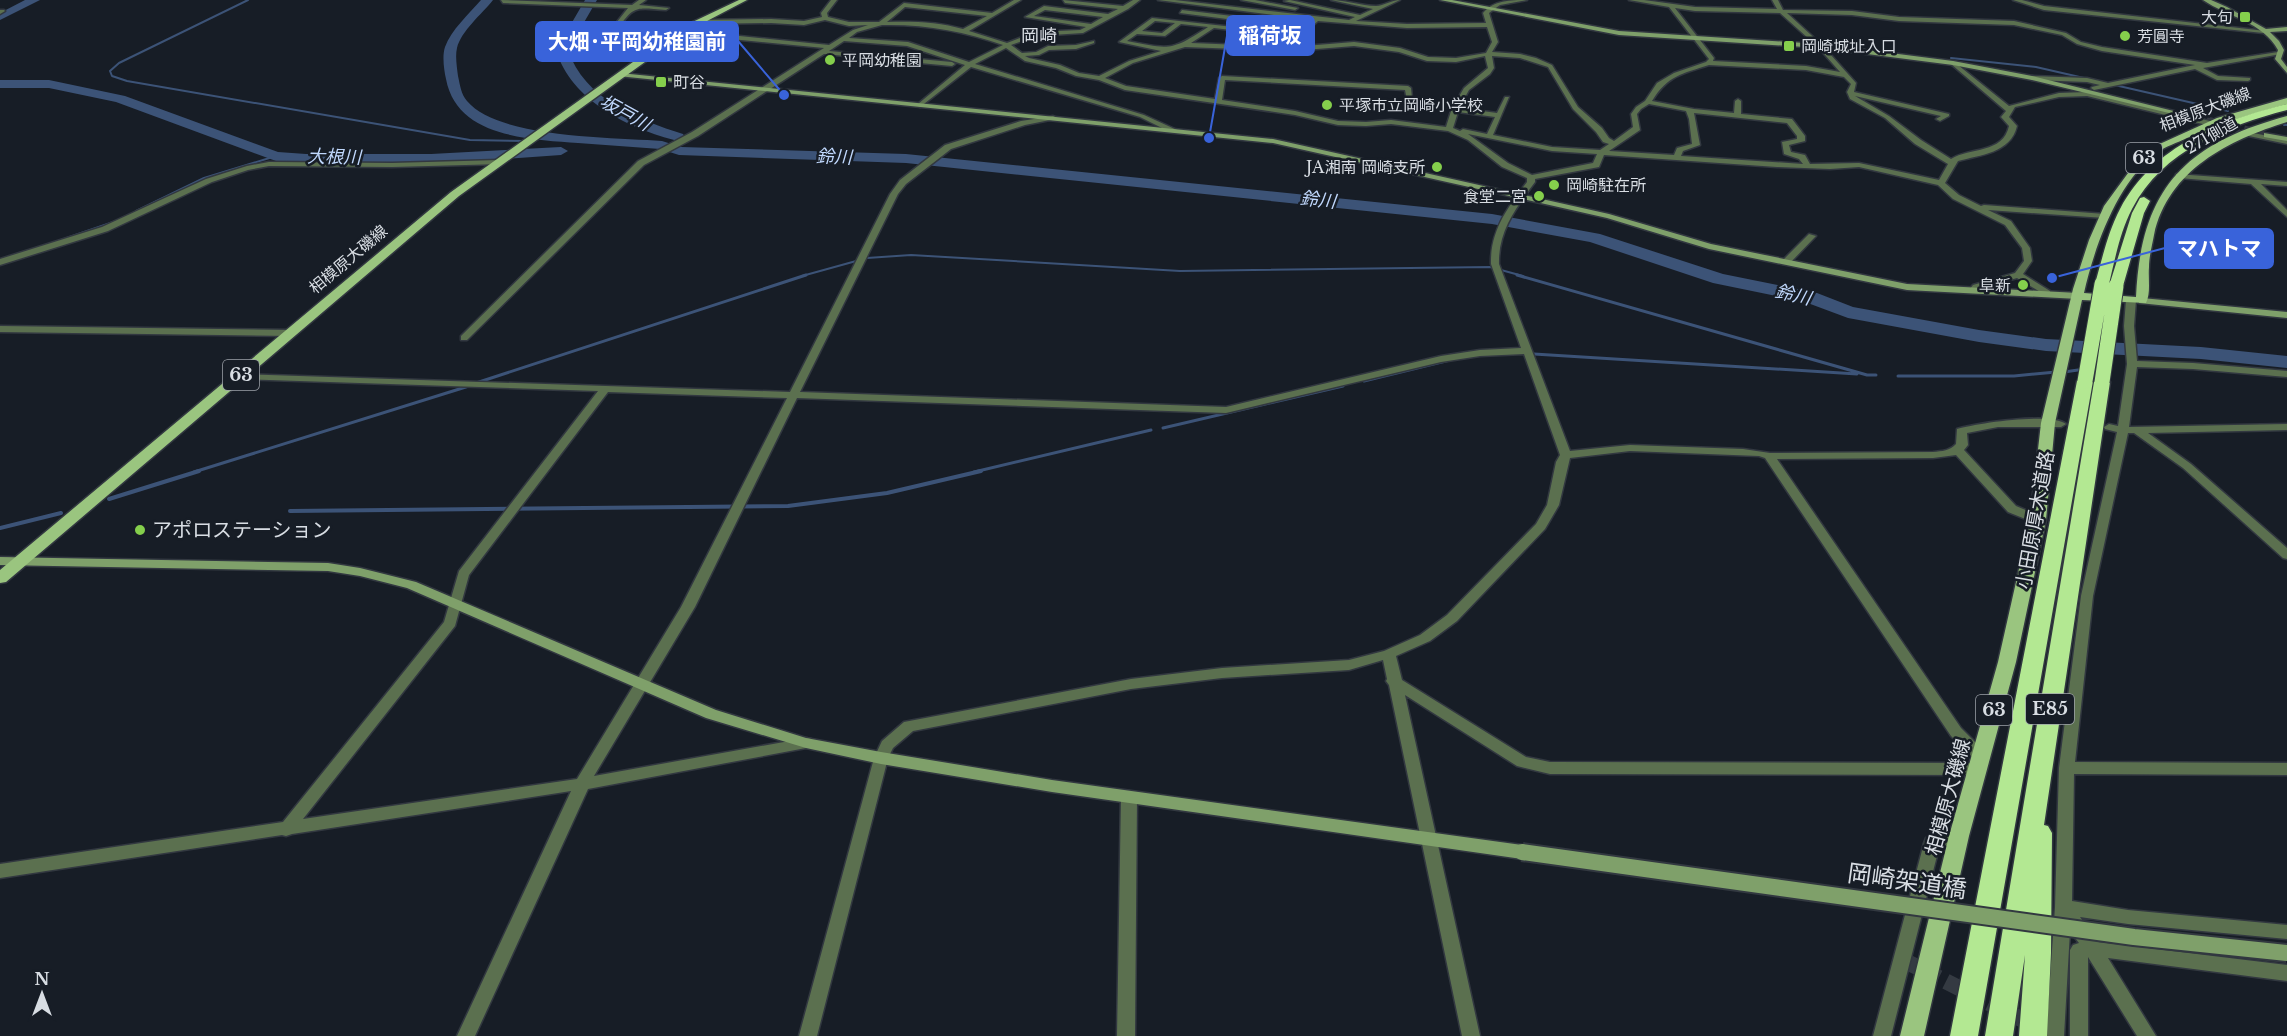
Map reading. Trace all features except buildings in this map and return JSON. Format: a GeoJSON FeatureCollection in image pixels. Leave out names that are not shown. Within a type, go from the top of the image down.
{"type":"FeatureCollection","features":[{"type":"Feature","properties":{"kind":"highway","name":"小田原厚木道路"},"geometry":{"type":"LineString","coordinates":[[1998,1036],[2042,762],[2093,381],[2109,285],[2125,211],[2137,189],[2164,159],[2187,144],[2221,128],[2287,107]]}},
{"type":"Feature","properties":{"kind":"highway","name":"小田原厚木道路"},"geometry":{"type":"LineString","coordinates":[[2109,285],[2138,213],[2149,192],[2163,175],[2199,147],[2232,131],[2287,112]]}},
{"type":"Feature","properties":{"kind":"highway","name":"小田原厚木道路"},"geometry":{"type":"LineString","coordinates":[[1964,1036],[2021,735],[2093,381]]}},
{"type":"Feature","properties":{"kind":"highway"},"geometry":{"type":"LineString","coordinates":[[2032,1036],[2037,953],[2042,762]]}},
{"type":"Feature","properties":{"kind":"highway"},"geometry":{"type":"LineString","coordinates":[[1953,1036],[1977,959]]}},
{"type":"Feature","properties":{"kind":"main road","name":"相模原大磯線"},"geometry":{"type":"LineString","coordinates":[[0,578],[455,194],[678,34],[744,0]]}},
{"type":"Feature","properties":{"kind":"main road","name":"相模原大磯線"},"geometry":{"type":"LineString","coordinates":[[1912,1036],[1959,836],[2007,662],[2038,520],[2055,424],[2057,380],[2094,240],[2109,206],[2142,160],[2207,120],[2287,102]]}},
{"type":"Feature","properties":{"kind":"main road","name":"271側道"},"geometry":{"type":"LineString","coordinates":[[2136,301],[2144,250],[2154,220],[2169,189],[2179,176],[2198,159],[2247,133],[2258,132],[2287,119]]}},
{"type":"Feature","properties":{"kind":"main road"},"geometry":{"type":"LineString","coordinates":[[2078,296],[2136,301]]}},
{"type":"Feature","properties":{"kind":"street"},"geometry":{"type":"LineString","coordinates":[[643,0],[626,12],[615,25],[616,27],[831,47]]}},
{"type":"Feature","properties":{"kind":"street"},"geometry":{"type":"LineString","coordinates":[[825,18],[824,13],[834,0]]}},
{"type":"Feature","properties":{"kind":"street"},"geometry":{"type":"LineString","coordinates":[[912,5],[922,0]]}},
{"type":"Feature","properties":{"kind":"street"},"geometry":{"type":"LineString","coordinates":[[965,31],[1018,0]]}},
{"type":"Feature","properties":{"kind":"street"},"geometry":{"type":"LineString","coordinates":[[1067,0],[1065,1],[1126,8]]}},
{"type":"Feature","properties":{"kind":"street"},"geometry":{"type":"LineString","coordinates":[[920,105],[970,64],[1007,45],[1035,34],[1081,32],[1137,0]]}},
{"type":"Feature","properties":{"kind":"street"},"geometry":{"type":"LineString","coordinates":[[1161,0],[1196,2],[1350,22],[1456,27],[1489,25]]}},
{"type":"Feature","properties":{"kind":"street"},"geometry":{"type":"LineString","coordinates":[[1244,0],[1298,9],[1273,33]]}},
{"type":"Feature","properties":{"kind":"street"},"geometry":{"type":"LineString","coordinates":[[1283,0],[1361,16]]}},
{"type":"Feature","properties":{"kind":"street"},"geometry":{"type":"LineString","coordinates":[[1334,0],[1377,8]]}},
{"type":"Feature","properties":{"kind":"street"},"geometry":{"type":"LineString","coordinates":[[1350,22],[1393,0]]}},
{"type":"Feature","properties":{"kind":"street"},"geometry":{"type":"LineString","coordinates":[[1443,0],[1491,7],[1619,33],[1820,46],[1953,63],[2101,92],[2207,120]]}},
{"type":"Feature","properties":{"kind":"street"},"geometry":{"type":"LineString","coordinates":[[1482,0],[1491,7]]}},
{"type":"Feature","properties":{"kind":"street"},"geometry":{"type":"LineString","coordinates":[[1453,130],[1456,108],[1470,85],[1488,74],[1491,68],[1488,54],[1495,42],[1486,13],[1491,7],[1524,0]]}},
{"type":"Feature","properties":{"kind":"street"},"geometry":{"type":"LineString","coordinates":[[1632,0],[1707,10],[1852,13],[1899,20],[2014,23],[2064,34],[2079,43],[2102,49],[2205,65]]}},
{"type":"Feature","properties":{"kind":"street"},"geometry":{"type":"LineString","coordinates":[[1775,0],[1781,11],[1820,46],[1854,84],[1850,92],[1852,98],[1887,117],[1918,142],[1952,163]]}},
{"type":"Feature","properties":{"kind":"street"},"geometry":{"type":"LineString","coordinates":[[2016,0],[2044,8],[2263,31],[2287,28]]}},
{"type":"Feature","properties":{"kind":"street"},"geometry":{"type":"LineString","coordinates":[[2206,0],[2263,31],[2280,46],[2278,59],[2286,69]]}},
{"type":"Feature","properties":{"kind":"street"},"geometry":{"type":"LineString","coordinates":[[503,1],[666,8]]}},
{"type":"Feature","properties":{"kind":"street"},"geometry":{"type":"LineString","coordinates":[[1173,21],[1196,2]]}},
{"type":"Feature","properties":{"kind":"street"},"geometry":{"type":"LineString","coordinates":[[464,338],[644,160],[696,133],[863,28],[880,24],[904,5],[994,15]]}},
{"type":"Feature","properties":{"kind":"street"},"geometry":{"type":"LineString","coordinates":[[1671,6],[1712,58],[1708,63]]}},
{"type":"Feature","properties":{"kind":"street"},"geometry":{"type":"LineString","coordinates":[[1093,26],[1028,17],[1044,8],[1111,16]]}},
{"type":"Feature","properties":{"kind":"street"},"geometry":{"type":"LineString","coordinates":[[1182,12],[1282,24]]}},
{"type":"Feature","properties":{"kind":"street"},"geometry":{"type":"LineString","coordinates":[[699,22],[804,23],[825,18],[849,24],[921,24],[965,31],[1007,45],[1027,60],[1058,66],[1078,75],[1100,78],[1125,88],[1295,113],[1338,123],[1391,122],[1490,136],[1532,147],[1808,166],[1859,165],[1941,183],[1947,191],[2008,223],[2026,248],[2028,261],[2018,275],[1976,287],[1974,290]]}},
{"type":"Feature","properties":{"kind":"street"},"geometry":{"type":"LineString","coordinates":[[1167,51],[1122,42],[1154,19],[1299,36],[1318,18]]}},
{"type":"Feature","properties":{"kind":"street"},"geometry":{"type":"LineString","coordinates":[[1137,32],[1163,35],[1180,22]]}},
{"type":"Feature","properties":{"kind":"street"},"geometry":{"type":"LineString","coordinates":[[1100,78],[1131,62],[1185,45],[1213,26]]}},
{"type":"Feature","properties":{"kind":"street"},"geometry":{"type":"LineString","coordinates":[[844,39],[908,44],[1142,116],[1173,130]]}},
{"type":"Feature","properties":{"kind":"street"},"geometry":{"type":"LineString","coordinates":[[1018,53],[1037,54],[1047,48],[1076,47],[1092,42]]}},
{"type":"Feature","properties":{"kind":"street"},"geometry":{"type":"LineString","coordinates":[[1185,45],[1292,48],[1354,44],[1400,50],[1427,59],[1456,60],[1488,54],[1534,59],[1550,66],[1575,108],[1599,129],[1606,140],[1615,144]]}},
{"type":"Feature","properties":{"kind":"street"},"geometry":{"type":"LineString","coordinates":[[822,52],[970,64]]}},
{"type":"Feature","properties":{"kind":"street"},"geometry":{"type":"LineString","coordinates":[[2094,88],[2205,65],[2278,54]]}},
{"type":"Feature","properties":{"kind":"street"},"geometry":{"type":"LineString","coordinates":[[1453,130],[1471,138],[1504,165],[1531,177],[1596,165],[1602,152],[1637,128],[1635,114],[1638,108],[1648,102],[1659,84],[1676,74],[1708,63],[1796,67],[1845,75]]}},
{"type":"Feature","properties":{"kind":"street"},"geometry":{"type":"LineString","coordinates":[[1953,63],[2009,110]]}},
{"type":"Feature","properties":{"kind":"street"},"geometry":{"type":"LineString","coordinates":[[2196,67],[2217,78],[2248,79]]}},
{"type":"Feature","properties":{"kind":"street"},"geometry":{"type":"LineString","coordinates":[[620,75],[1173,130],[1299,146],[1609,216],[1709,246],[1907,287],[2078,296]]}},
{"type":"Feature","properties":{"kind":"street"},"geometry":{"type":"LineString","coordinates":[[1218,101],[1222,78],[1408,88],[1409,99],[1499,115]]}},
{"type":"Feature","properties":{"kind":"street"},"geometry":{"type":"LineString","coordinates":[[2032,78],[2087,80],[2112,84]]}},
{"type":"Feature","properties":{"kind":"street"},"geometry":{"type":"LineString","coordinates":[[2032,78],[2056,96]]}},
{"type":"Feature","properties":{"kind":"street"},"geometry":{"type":"LineString","coordinates":[[1850,92],[1947,115],[1940,119]]}},
{"type":"Feature","properties":{"kind":"street"},"geometry":{"type":"LineString","coordinates":[[1941,183],[1955,159],[2007,142],[2013,134],[2013,126],[2005,117],[2012,106],[2075,93],[2207,120]]}},
{"type":"Feature","properties":{"kind":"street"},"geometry":{"type":"LineString","coordinates":[[1490,136],[1507,98]]}},
{"type":"Feature","properties":{"kind":"street"},"geometry":{"type":"LineString","coordinates":[[1737,115],[1738,101]]}},
{"type":"Feature","properties":{"kind":"street"},"geometry":{"type":"LineString","coordinates":[[1648,102],[1688,110],[1789,121],[1801,136],[1801,141],[1785,144],[1786,151],[1788,154],[1802,157],[1808,166]]}},
{"type":"Feature","properties":{"kind":"street"},"geometry":{"type":"LineString","coordinates":[[1676,158],[1680,150],[1696,145],[1693,119],[1688,110]]}},
{"type":"Feature","properties":{"kind":"street"},"geometry":{"type":"LineString","coordinates":[[466,1036],[582,784],[688,608],[894,194],[903,182],[948,147],[1024,123],[1053,118]]}},
{"type":"Feature","properties":{"kind":"street"},"geometry":{"type":"LineString","coordinates":[[2258,132],[2287,139]]}},
{"type":"Feature","properties":{"kind":"street"},"geometry":{"type":"LineString","coordinates":[[2258,132],[2287,139]]}},
{"type":"Feature","properties":{"kind":"street"},"geometry":{"type":"LineString","coordinates":[[0,262],[96,232],[140,214],[211,178],[250,167],[269,164],[392,165],[500,161]]}},
{"type":"Feature","properties":{"kind":"street"},"geometry":{"type":"LineString","coordinates":[[2179,176],[2287,184]]}},
{"type":"Feature","properties":{"kind":"street"},"geometry":{"type":"LineString","coordinates":[[1531,177],[1532,182],[1512,208],[1500,230],[1495,245],[1495,264],[1566,455]]}},
{"type":"Feature","properties":{"kind":"street"},"geometry":{"type":"LineString","coordinates":[[2254,182],[2287,215]]}},
{"type":"Feature","properties":{"kind":"street"},"geometry":{"type":"LineString","coordinates":[[1977,207],[2105,216]]}},
{"type":"Feature","properties":{"kind":"street"},"geometry":{"type":"LineString","coordinates":[[1786,262],[1812,236]]}},
{"type":"Feature","properties":{"kind":"street"},"geometry":{"type":"LineString","coordinates":[[2018,275],[2047,293]]}},
{"type":"Feature","properties":{"kind":"street"},"geometry":{"type":"LineString","coordinates":[[2055,1036],[2063,907],[2067,768],[2087,596],[2129,430],[2132,363],[2129,326],[2136,301],[2287,315]]}},
{"type":"Feature","properties":{"kind":"street"},"geometry":{"type":"LineString","coordinates":[[0,329],[291,333]]}},
{"type":"Feature","properties":{"kind":"street"},"geometry":{"type":"LineString","coordinates":[[240,376],[1226,410],[1441,359],[1480,353],[1527,351]]}},
{"type":"Feature","properties":{"kind":"street"},"geometry":{"type":"LineString","coordinates":[[2132,363],[2287,374]]}},
{"type":"Feature","properties":{"kind":"street"},"geometry":{"type":"LineString","coordinates":[[286,830],[450,623],[463,574],[605,389]]}},
{"type":"Feature","properties":{"kind":"street"},"geometry":{"type":"LineString","coordinates":[[1566,455],[1604,449],[1760,453],[1769,456],[1933,455],[1957,450],[1962,445],[1961,431],[1971,427],[2055,424]]}},
{"type":"Feature","properties":{"kind":"street"},"geometry":{"type":"LineString","coordinates":[[2109,427],[2129,430],[2287,427]]}},
{"type":"Feature","properties":{"kind":"street"},"geometry":{"type":"LineString","coordinates":[[2129,430],[2187,466],[2287,555]]}},
{"type":"Feature","properties":{"kind":"street"},"geometry":{"type":"LineString","coordinates":[[1957,450],[2012,509],[2038,520]]}},
{"type":"Feature","properties":{"kind":"street"},"geometry":{"type":"LineString","coordinates":[[808,1036],[881,758],[886,745],[909,726],[1131,684],[1222,673],[1350,665],[1389,654],[1425,638],[1452,618],[1541,526],[1553,505],[1562,462],[1566,455]]}},
{"type":"Feature","properties":{"kind":"street"},"geometry":{"type":"LineString","coordinates":[[1769,456],[1956,732],[1980,763]]}},
{"type":"Feature","properties":{"kind":"street","name":"岡崎架道橋"},"geometry":{"type":"LineString","coordinates":[[0,561],[327,567],[360,572],[411,585],[711,714],[806,743],[881,758],[1129,797],[1427,839],[2134,937],[2287,953]]}},
{"type":"Feature","properties":{"kind":"street"},"geometry":{"type":"LineString","coordinates":[[1389,654],[1427,839],[1472,1036]]}},
{"type":"Feature","properties":{"kind":"street"},"geometry":{"type":"LineString","coordinates":[[1393,681],[1522,762],[1550,768],[1980,763]]}},
{"type":"Feature","properties":{"kind":"street"},"geometry":{"type":"LineString","coordinates":[[0,871],[582,784],[806,743]]}},
{"type":"Feature","properties":{"kind":"street"},"geometry":{"type":"LineString","coordinates":[[2067,768],[2287,769]]}},
{"type":"Feature","properties":{"kind":"street"},"geometry":{"type":"LineString","coordinates":[[1126,1036],[1129,797]]}},
{"type":"Feature","properties":{"kind":"street"},"geometry":{"type":"LineString","coordinates":[[1882,1036],[1932,843],[1959,836]]}},
{"type":"Feature","properties":{"kind":"street"},"geometry":{"type":"LineString","coordinates":[[2063,907],[2128,917],[2287,932]]}},
{"type":"Feature","properties":{"kind":"street"},"geometry":{"type":"LineString","coordinates":[[2063,907],[2093,949],[2147,1036]]}},
{"type":"Feature","properties":{"kind":"street"},"geometry":{"type":"LineString","coordinates":[[2079,1036],[2079,950],[2093,949],[2287,973]]}},
{"type":"Feature","properties":{"kind":"waterway"},"geometry":{"type":"LineString","coordinates":[[0,17],[34,0]]}},
{"type":"Feature","properties":{"kind":"waterway"},"geometry":{"type":"LineString","coordinates":[[248,0],[119,63],[110,71],[112,76],[127,81],[470,140],[526,141]]}},
{"type":"Feature","properties":{"kind":"waterway","name":"鈴川"},"geometry":{"type":"LineString","coordinates":[[487,0],[458,35],[451,48],[451,71],[455,92],[460,102],[469,111],[488,123],[521,134],[662,145],[679,151],[906,158],[1492,219],[1594,238],[1719,279],[1810,297],[1848,312],[1979,336],[2046,345],[2201,353],[2287,362]]}},
{"type":"Feature","properties":{"kind":"waterway","name":"坂戸川"},"geometry":{"type":"LineString","coordinates":[[591,0],[562,50],[566,63],[597,100],[625,117],[678,137]]}},
{"type":"Feature","properties":{"kind":"waterway"},"geometry":{"type":"LineString","coordinates":[[1951,58],[2036,67],[2228,111]]}},
{"type":"Feature","properties":{"kind":"waterway","name":"大根川"},"geometry":{"type":"LineString","coordinates":[[0,84],[49,84],[120,99],[276,156],[306,159],[431,159],[561,151]]}},
{"type":"Feature","properties":{"kind":"waterway","name":"鈴川"},"geometry":{"type":"LineString","coordinates":[[533,141],[544,137]]}},
{"type":"Feature","properties":{"kind":"waterway"},"geometry":{"type":"LineString","coordinates":[[136,211],[204,178],[276,156]]}},
{"type":"Feature","properties":{"kind":"waterway"},"geometry":{"type":"LineString","coordinates":[[49,244],[119,220]]}},
{"type":"Feature","properties":{"kind":"waterway"},"geometry":{"type":"LineString","coordinates":[[802,276],[867,258],[911,255],[1180,271],[1490,267],[1523,276]]}},
{"type":"Feature","properties":{"kind":"waterway"},"geometry":{"type":"LineString","coordinates":[[476,383],[806,275]]}},
{"type":"Feature","properties":{"kind":"waterway"},"geometry":{"type":"LineString","coordinates":[[1517,275],[1867,375],[1876,375]]}},
{"type":"Feature","properties":{"kind":"waterway"},"geometry":{"type":"LineString","coordinates":[[1534,354],[1857,374]]}},
{"type":"Feature","properties":{"kind":"waterway"},"geometry":{"type":"LineString","coordinates":[[1364,381],[1450,360]]}},
{"type":"Feature","properties":{"kind":"waterway"},"geometry":{"type":"LineString","coordinates":[[2064,372],[2078,370]]}},
{"type":"Feature","properties":{"kind":"waterway"},"geometry":{"type":"LineString","coordinates":[[1898,376],[2014,376],[2056,372]]}},
{"type":"Feature","properties":{"kind":"waterway"},"geometry":{"type":"LineString","coordinates":[[194,472],[469,386]]}},
{"type":"Feature","properties":{"kind":"waterway"},"geometry":{"type":"LineString","coordinates":[[1163,428],[1343,386]]}},
{"type":"Feature","properties":{"kind":"waterway"},"geometry":{"type":"LineString","coordinates":[[974,472],[1151,430]]}},
{"type":"Feature","properties":{"kind":"waterway"},"geometry":{"type":"LineString","coordinates":[[109,499],[199,471]]}},
{"type":"Feature","properties":{"kind":"waterway"},"geometry":{"type":"LineString","coordinates":[[290,511],[788,506],[887,493],[981,471]]}},
{"type":"Feature","properties":{"kind":"waterway"},"geometry":{"type":"LineString","coordinates":[[0,528],[61,513]]}},
{"type":"Feature","properties":{"kind":"tunnel"},"geometry":{"type":"LineString","coordinates":[[2198,118],[2215,122]]}},
{"type":"Feature","properties":{"kind":"tunnel"},"geometry":{"type":"LineString","coordinates":[[2209,121],[2267,135]]}},
{"type":"Feature","properties":{"kind":"tunnel"},"geometry":{"type":"LineString","coordinates":[[1903,960],[2055,1036]]}},
{"type":"Feature","properties":{"kind":"place","name":"大句"},"geometry":{"type":"Point","coordinates":[2245,17]}},
{"type":"Feature","properties":{"kind":"place","name":"芳圓寺"},"geometry":{"type":"Point","coordinates":[2125,36]}},
{"type":"Feature","properties":{"kind":"place","name":"岡崎城址入口"},"geometry":{"type":"Point","coordinates":[1789,46]}},
{"type":"Feature","properties":{"kind":"place","name":"平岡幼稚園"},"geometry":{"type":"Point","coordinates":[830,60]}},
{"type":"Feature","properties":{"kind":"place","name":"町谷"},"geometry":{"type":"Point","coordinates":[661,82]}},
{"type":"Feature","properties":{"kind":"place","name":"大畑･平岡幼稚園前"},"geometry":{"type":"Point","coordinates":[784,95]}},
{"type":"Feature","properties":{"kind":"place","name":"平塚市立岡崎小学校"},"geometry":{"type":"Point","coordinates":[1327,105]}},
{"type":"Feature","properties":{"kind":"place","name":"稲荷坂"},"geometry":{"type":"Point","coordinates":[1209,138]}},
{"type":"Feature","properties":{"kind":"place","name":"JA湘南 岡崎支所"},"geometry":{"type":"Point","coordinates":[1437,167]}},
{"type":"Feature","properties":{"kind":"place","name":"岡崎駐在所"},"geometry":{"type":"Point","coordinates":[1554,185]}},
{"type":"Feature","properties":{"kind":"place","name":"食堂二宮"},"geometry":{"type":"Point","coordinates":[1539,196]}},
{"type":"Feature","properties":{"kind":"place","name":"マハトマ"},"geometry":{"type":"Point","coordinates":[2052,278]}},
{"type":"Feature","properties":{"kind":"place","name":"阜新"},"geometry":{"type":"Point","coordinates":[2023,285]}},
{"type":"Feature","properties":{"kind":"place","name":"アポロステーション"},"geometry":{"type":"Point","coordinates":[140,530]}},
{"type":"Feature","properties":{"kind":"district","name":"岡崎"},"geometry":{"type":"Point","coordinates":[1039,36]}}]}
